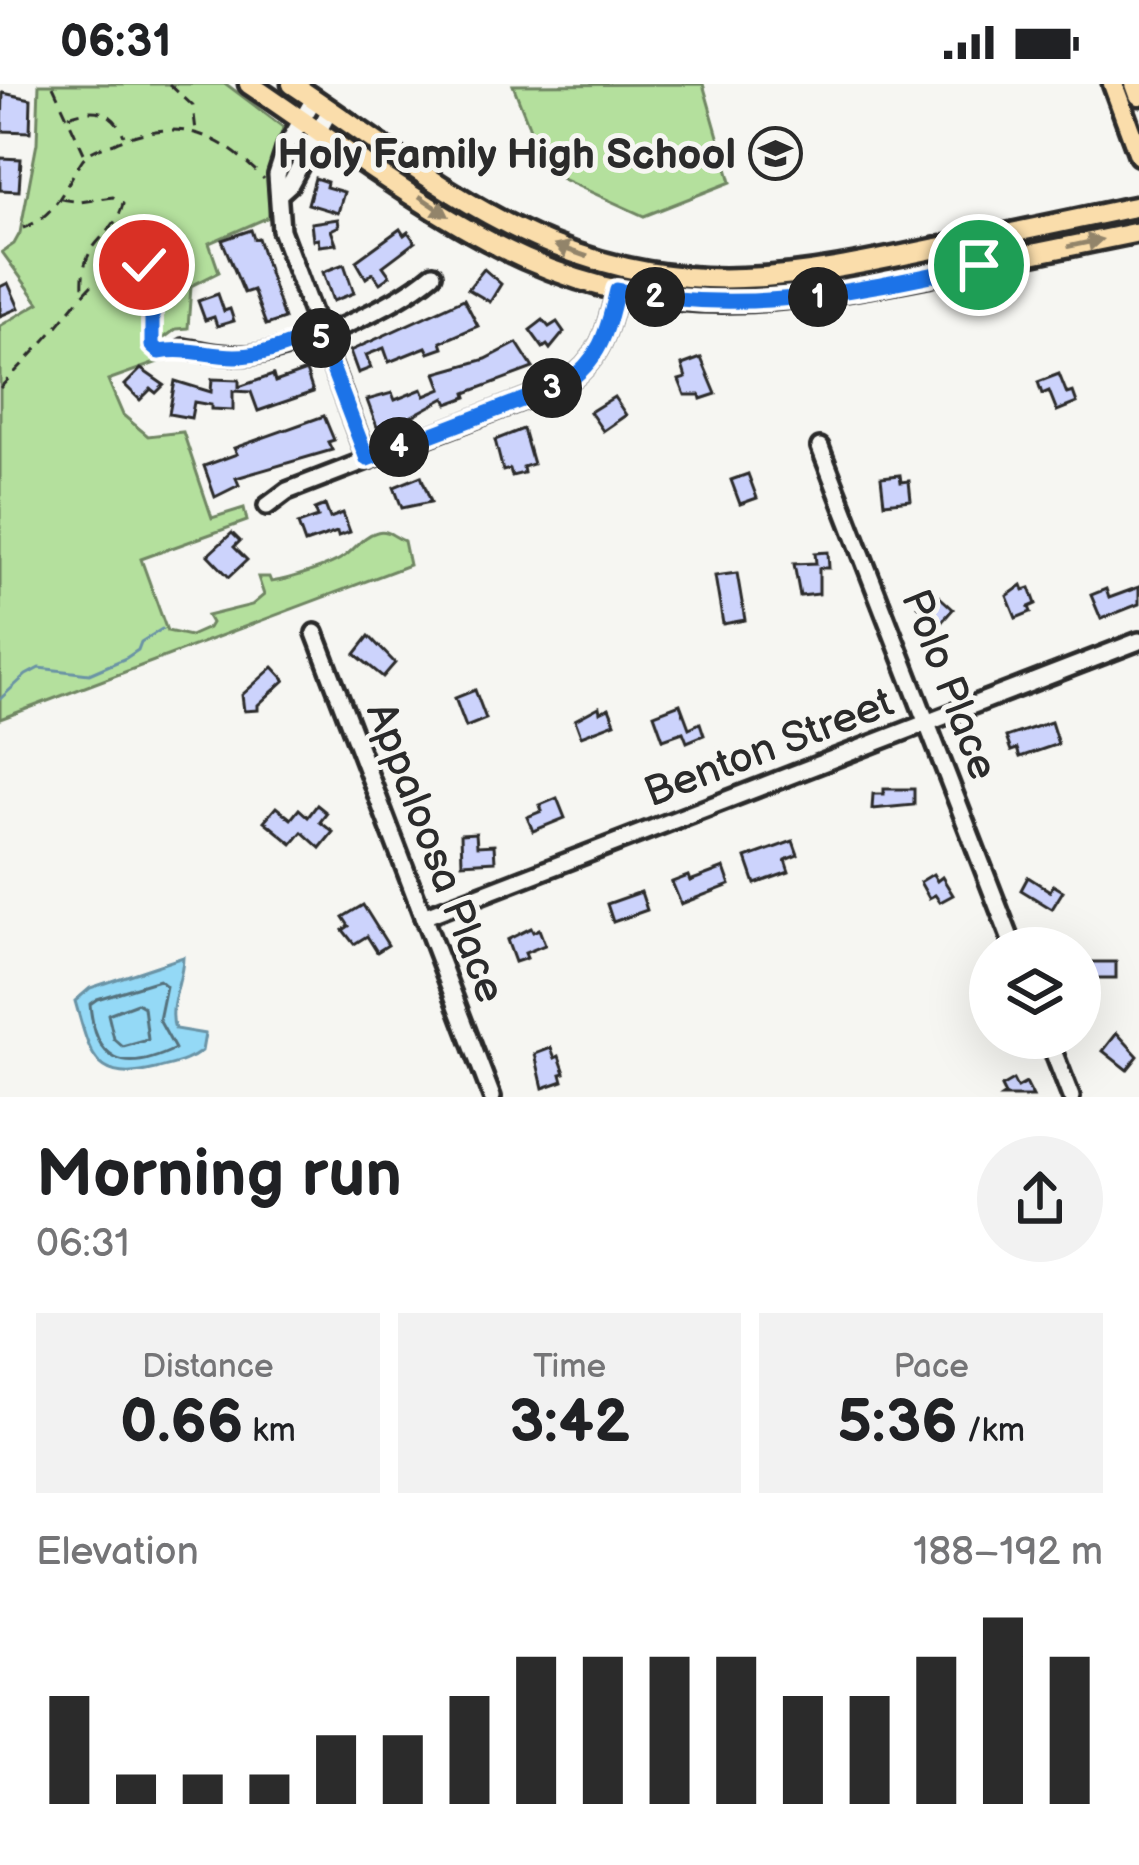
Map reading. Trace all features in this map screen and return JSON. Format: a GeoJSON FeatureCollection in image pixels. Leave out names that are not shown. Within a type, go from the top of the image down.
{"type":"FeatureCollection","features":[{"type":"Feature","properties":{"kind":"main road"},"geometry":{"type":"LineString","coordinates":[[248,84],[486,238],[541,266],[617,290],[706,303],[790,301],[1139,232]]}},
{"type":"Feature","properties":{"kind":"main road"},"geometry":{"type":"LineString","coordinates":[[292,84],[454,192],[531,236],[605,262],[683,278],[742,280],[818,273],[1139,206]]}},
{"type":"Feature","properties":{"kind":"main road"},"geometry":{"type":"LineString","coordinates":[[1112,84],[1139,155]]}},
{"type":"Feature","properties":{"kind":"main road"},"geometry":{"type":"LineString","coordinates":[[1135,84],[1139,94]]}},
{"type":"Feature","properties":{"kind":"street"},"geometry":{"type":"LineString","coordinates":[[322,104],[277,175],[286,248],[367,459]]}},
{"type":"Feature","properties":{"kind":"street"},"geometry":{"type":"LineString","coordinates":[[184,348],[255,354],[394,303],[433,274]]}},
{"type":"Feature","properties":{"kind":"street"},"geometry":{"type":"LineString","coordinates":[[267,506],[287,491],[564,384],[587,369],[600,345],[617,290]]}},
{"type":"Feature","properties":{"kind":"street","name":"Polo Place"},"geometry":{"type":"LineString","coordinates":[[820,447],[1006,927]]}},
{"type":"Feature","properties":{"kind":"street","name":"Appaloosa Place"},"geometry":{"type":"LineString","coordinates":[[316,634],[493,1097]]}},
{"type":"Feature","properties":{"kind":"street","name":"Benton Street"},"geometry":{"type":"LineString","coordinates":[[423,917],[1139,641]]}},
{"type":"Feature","properties":{"kind":"street"},"geometry":{"type":"LineString","coordinates":[[1056,1059],[1071,1097]]}},
{"type":"Feature","properties":{"kind":"path"},"geometry":{"type":"LineString","coordinates":[[169,84],[193,106],[196,133]]}},
{"type":"Feature","properties":{"kind":"path"},"geometry":{"type":"LineString","coordinates":[[53,86],[85,155]]}},
{"type":"Feature","properties":{"kind":"path"},"geometry":{"type":"LineString","coordinates":[[68,116],[101,111],[112,117],[125,138]]}},
{"type":"Feature","properties":{"kind":"path"},"geometry":{"type":"LineString","coordinates":[[22,228],[43,218],[61,199],[85,155],[166,128],[196,133],[238,152],[265,181]]}},
{"type":"Feature","properties":{"kind":"path"},"geometry":{"type":"LineString","coordinates":[[61,199],[80,202],[113,197],[124,204],[120,216],[88,252],[83,291]]}},
{"type":"Feature","properties":{"kind":"path"},"geometry":{"type":"LineString","coordinates":[[0,388],[83,291],[120,260],[134,259],[152,279],[152,346],[159,352],[184,348]]}},
{"type":"Feature","properties":{"kind":"green space"},"geometry":{"type":"Polygon","coordinates":[[[39,84],[226,84],[283,127],[270,184],[269,217],[209,243],[219,272],[191,286],[188,328],[176,329],[164,338],[164,360],[108,380],[123,415],[148,436],[183,432],[212,518],[244,508],[247,521],[141,559],[167,631],[190,636],[208,628],[207,616],[252,605],[264,595],[258,577],[269,577],[271,582],[320,568],[377,532],[404,541],[409,565],[0,719],[0,326],[39,303],[2,252],[20,233],[37,143],[39,84]]]}},
{"type":"Feature","properties":{"kind":"green space"},"geometry":{"type":"Polygon","coordinates":[[[703,84],[731,182],[644,216],[547,172],[513,85],[703,84]]]}},
{"type":"Feature","properties":{"kind":"water"},"geometry":{"type":"Polygon","coordinates":[[[183,957],[173,1020],[175,1029],[205,1034],[202,1051],[135,1073],[107,1068],[91,1050],[75,1001],[90,988],[183,957]]]}},
{"type":"Feature","properties":{"kind":"building"},"geometry":{"type":"Polygon","coordinates":[[[3,93],[31,99],[30,132],[2,131],[3,93]]]}},
{"type":"Feature","properties":{"kind":"building"},"geometry":{"type":"Polygon","coordinates":[[[0,158],[21,159],[19,191],[0,190],[0,158]]]}},
{"type":"Feature","properties":{"kind":"building"},"geometry":{"type":"Polygon","coordinates":[[[315,178],[344,192],[338,213],[308,204],[315,178]]]}},
{"type":"Feature","properties":{"kind":"building"},"geometry":{"type":"Polygon","coordinates":[[[338,219],[339,226],[331,230],[336,244],[319,246],[318,239],[313,240],[311,223],[338,219]]]}},
{"type":"Feature","properties":{"kind":"building"},"geometry":{"type":"Polygon","coordinates":[[[400,229],[415,242],[383,266],[390,276],[380,283],[373,273],[366,278],[356,261],[400,229]]]}},
{"type":"Feature","properties":{"kind":"building"},"geometry":{"type":"Polygon","coordinates":[[[251,230],[254,239],[258,238],[284,319],[266,325],[253,290],[244,293],[222,240],[251,230]]]}},
{"type":"Feature","properties":{"kind":"building"},"geometry":{"type":"Polygon","coordinates":[[[344,264],[354,293],[333,301],[323,272],[344,264]]]}},
{"type":"Feature","properties":{"kind":"building"},"geometry":{"type":"Polygon","coordinates":[[[484,269],[501,284],[490,302],[468,289],[484,269]]]}},
{"type":"Feature","properties":{"kind":"building"},"geometry":{"type":"Polygon","coordinates":[[[8,283],[19,308],[0,316],[0,287],[8,283]]]}},
{"type":"Feature","properties":{"kind":"building"},"geometry":{"type":"Polygon","coordinates":[[[218,294],[234,321],[217,326],[214,317],[205,320],[198,301],[218,294]]]}},
{"type":"Feature","properties":{"kind":"building"},"geometry":{"type":"Polygon","coordinates":[[[464,299],[478,326],[441,342],[443,348],[429,353],[426,347],[389,362],[384,348],[366,355],[371,368],[358,373],[350,351],[464,299]]]}},
{"type":"Feature","properties":{"kind":"building"},"geometry":{"type":"Polygon","coordinates":[[[543,320],[549,327],[557,322],[564,332],[550,349],[543,348],[530,330],[543,320]]]}},
{"type":"Feature","properties":{"kind":"building"},"geometry":{"type":"Polygon","coordinates":[[[517,343],[533,368],[466,393],[467,397],[448,404],[445,398],[403,421],[377,427],[367,400],[392,393],[395,400],[422,389],[425,396],[442,389],[436,373],[486,359],[517,343]]]}},
{"type":"Feature","properties":{"kind":"building"},"geometry":{"type":"Polygon","coordinates":[[[701,358],[716,394],[701,399],[700,395],[685,395],[679,380],[686,378],[682,365],[701,358]]]}},
{"type":"Feature","properties":{"kind":"building"},"geometry":{"type":"Polygon","coordinates":[[[141,369],[164,385],[140,400],[125,385],[141,369]]]}},
{"type":"Feature","properties":{"kind":"building"},"geometry":{"type":"Polygon","coordinates":[[[306,371],[313,392],[258,411],[251,392],[233,391],[233,410],[194,402],[191,418],[169,414],[175,381],[211,392],[212,379],[239,380],[239,387],[273,375],[275,382],[306,371]]]}},
{"type":"Feature","properties":{"kind":"building"},"geometry":{"type":"Polygon","coordinates":[[[1059,374],[1067,394],[1073,392],[1077,403],[1057,411],[1049,391],[1042,394],[1038,382],[1059,374]]]}},
{"type":"Feature","properties":{"kind":"building"},"geometry":{"type":"Polygon","coordinates":[[[614,397],[626,415],[603,431],[590,412],[614,397]]]}},
{"type":"Feature","properties":{"kind":"building"},"geometry":{"type":"Polygon","coordinates":[[[324,416],[334,440],[328,442],[332,450],[236,478],[239,485],[215,497],[204,466],[237,454],[234,448],[324,416]]]}},
{"type":"Feature","properties":{"kind":"building"},"geometry":{"type":"Polygon","coordinates":[[[523,429],[533,464],[512,476],[510,469],[503,471],[495,440],[523,429]]]}},
{"type":"Feature","properties":{"kind":"building"},"geometry":{"type":"Polygon","coordinates":[[[748,474],[757,498],[740,504],[731,480],[748,474]]]}},
{"type":"Feature","properties":{"kind":"building"},"geometry":{"type":"Polygon","coordinates":[[[900,475],[901,482],[909,481],[911,500],[884,503],[881,477],[900,475]]]}},
{"type":"Feature","properties":{"kind":"building"},"geometry":{"type":"Polygon","coordinates":[[[421,476],[431,502],[402,508],[394,487],[421,476]]]}},
{"type":"Feature","properties":{"kind":"building"},"geometry":{"type":"Polygon","coordinates":[[[325,505],[330,518],[343,513],[350,532],[305,543],[298,524],[318,517],[315,509],[325,505]]]}},
{"type":"Feature","properties":{"kind":"building"},"geometry":{"type":"Polygon","coordinates":[[[232,533],[240,541],[234,547],[247,560],[229,577],[208,555],[232,533]]]}},
{"type":"Feature","properties":{"kind":"building"},"geometry":{"type":"Polygon","coordinates":[[[828,552],[829,568],[819,568],[819,594],[800,596],[794,564],[816,563],[815,553],[828,552]]]}},
{"type":"Feature","properties":{"kind":"building"},"geometry":{"type":"Polygon","coordinates":[[[737,573],[745,620],[723,624],[715,576],[737,573]]]}},
{"type":"Feature","properties":{"kind":"building"},"geometry":{"type":"Polygon","coordinates":[[[1022,585],[1024,590],[1030,588],[1036,604],[1029,607],[1031,612],[1016,618],[1007,596],[1022,585]]]}},
{"type":"Feature","properties":{"kind":"building"},"geometry":{"type":"Polygon","coordinates":[[[1139,587],[1139,604],[1101,619],[1091,595],[1106,589],[1109,598],[1139,587]]]}},
{"type":"Feature","properties":{"kind":"building"},"geometry":{"type":"Polygon","coordinates":[[[932,590],[953,609],[939,625],[918,606],[932,590]]]}},
{"type":"Feature","properties":{"kind":"building"},"geometry":{"type":"Polygon","coordinates":[[[369,636],[395,663],[383,677],[355,654],[369,636]]]}},
{"type":"Feature","properties":{"kind":"building"},"geometry":{"type":"Polygon","coordinates":[[[273,667],[285,680],[258,710],[244,711],[242,695],[273,667]]]}},
{"type":"Feature","properties":{"kind":"building"},"geometry":{"type":"Polygon","coordinates":[[[475,690],[486,719],[466,727],[455,698],[475,690]]]}},
{"type":"Feature","properties":{"kind":"building"},"geometry":{"type":"Polygon","coordinates":[[[680,704],[689,728],[700,723],[704,735],[687,742],[683,732],[663,739],[654,714],[680,704]]]}},
{"type":"Feature","properties":{"kind":"building"},"geometry":{"type":"Polygon","coordinates":[[[599,707],[600,712],[609,708],[615,723],[581,736],[575,720],[599,707]]]}},
{"type":"Feature","properties":{"kind":"building"},"geometry":{"type":"Polygon","coordinates":[[[1051,722],[1058,744],[1020,757],[1017,749],[1011,751],[1006,737],[1051,722]]]}},
{"type":"Feature","properties":{"kind":"building"},"geometry":{"type":"Polygon","coordinates":[[[884,789],[914,789],[914,805],[872,809],[873,794],[884,794],[884,789]]]}},
{"type":"Feature","properties":{"kind":"building"},"geometry":{"type":"Polygon","coordinates":[[[557,798],[565,818],[533,831],[527,817],[557,798]]]}},
{"type":"Feature","properties":{"kind":"building"},"geometry":{"type":"Polygon","coordinates":[[[317,805],[327,813],[320,822],[333,832],[320,848],[302,832],[292,844],[264,821],[276,807],[291,819],[299,809],[308,817],[317,805]]]}},
{"type":"Feature","properties":{"kind":"building"},"geometry":{"type":"Polygon","coordinates":[[[476,833],[477,846],[494,845],[495,861],[462,863],[461,834],[476,833]]]}},
{"type":"Feature","properties":{"kind":"building"},"geometry":{"type":"Polygon","coordinates":[[[793,841],[798,855],[785,860],[789,872],[755,884],[746,858],[793,841]]]}},
{"type":"Feature","properties":{"kind":"building"},"geometry":{"type":"Polygon","coordinates":[[[724,868],[730,885],[681,904],[672,882],[688,876],[690,881],[724,868]]]}},
{"type":"Feature","properties":{"kind":"building"},"geometry":{"type":"Polygon","coordinates":[[[933,874],[937,881],[942,877],[953,895],[940,902],[935,895],[929,898],[920,882],[933,874]]]}},
{"type":"Feature","properties":{"kind":"building"},"geometry":{"type":"Polygon","coordinates":[[[1028,877],[1050,891],[1053,885],[1063,891],[1052,909],[1021,890],[1028,877]]]}},
{"type":"Feature","properties":{"kind":"building"},"geometry":{"type":"Polygon","coordinates":[[[641,892],[647,910],[613,922],[607,904],[641,892]]]}},
{"type":"Feature","properties":{"kind":"building"},"geometry":{"type":"Polygon","coordinates":[[[363,905],[388,945],[377,952],[367,936],[354,944],[343,930],[349,926],[343,917],[363,905]]]}},
{"type":"Feature","properties":{"kind":"building"},"geometry":{"type":"Polygon","coordinates":[[[531,928],[533,932],[539,929],[545,945],[515,962],[507,940],[531,928]]]}},
{"type":"Feature","properties":{"kind":"building"},"geometry":{"type":"Polygon","coordinates":[[[1101,962],[1116,962],[1116,978],[1101,978],[1101,962]]]}},
{"type":"Feature","properties":{"kind":"building"},"geometry":{"type":"Polygon","coordinates":[[[1117,1033],[1138,1056],[1127,1070],[1103,1051],[1117,1033]]]}},
{"type":"Feature","properties":{"kind":"building"},"geometry":{"type":"Polygon","coordinates":[[[551,1048],[565,1073],[561,1074],[563,1081],[543,1088],[535,1054],[551,1048]]]}},
{"type":"Feature","properties":{"kind":"building"},"geometry":{"type":"Polygon","coordinates":[[[1013,1080],[1017,1088],[1026,1083],[1033,1097],[1002,1097],[1001,1087],[1013,1080]]]}},
{"type":"Feature","properties":{"kind":"waterway"},"geometry":{"type":"LineString","coordinates":[[0,699],[39,668],[89,674],[126,658],[162,629]]}},
{"type":"Feature","properties":{"kind":"place","name":"Holy Family High School"},"geometry":{"type":"Point","coordinates":[775,153]}},
{"type":"Feature","properties":{"kind":"route"},"geometry":{"type":"LineString","coordinates":[[144,265],[152,279],[152,346],[159,352],[184,348],[235,356],[255,354],[319,333],[367,459],[564,384],[587,369],[609,323],[617,290],[706,303],[790,301],[979,265]]}}]}
